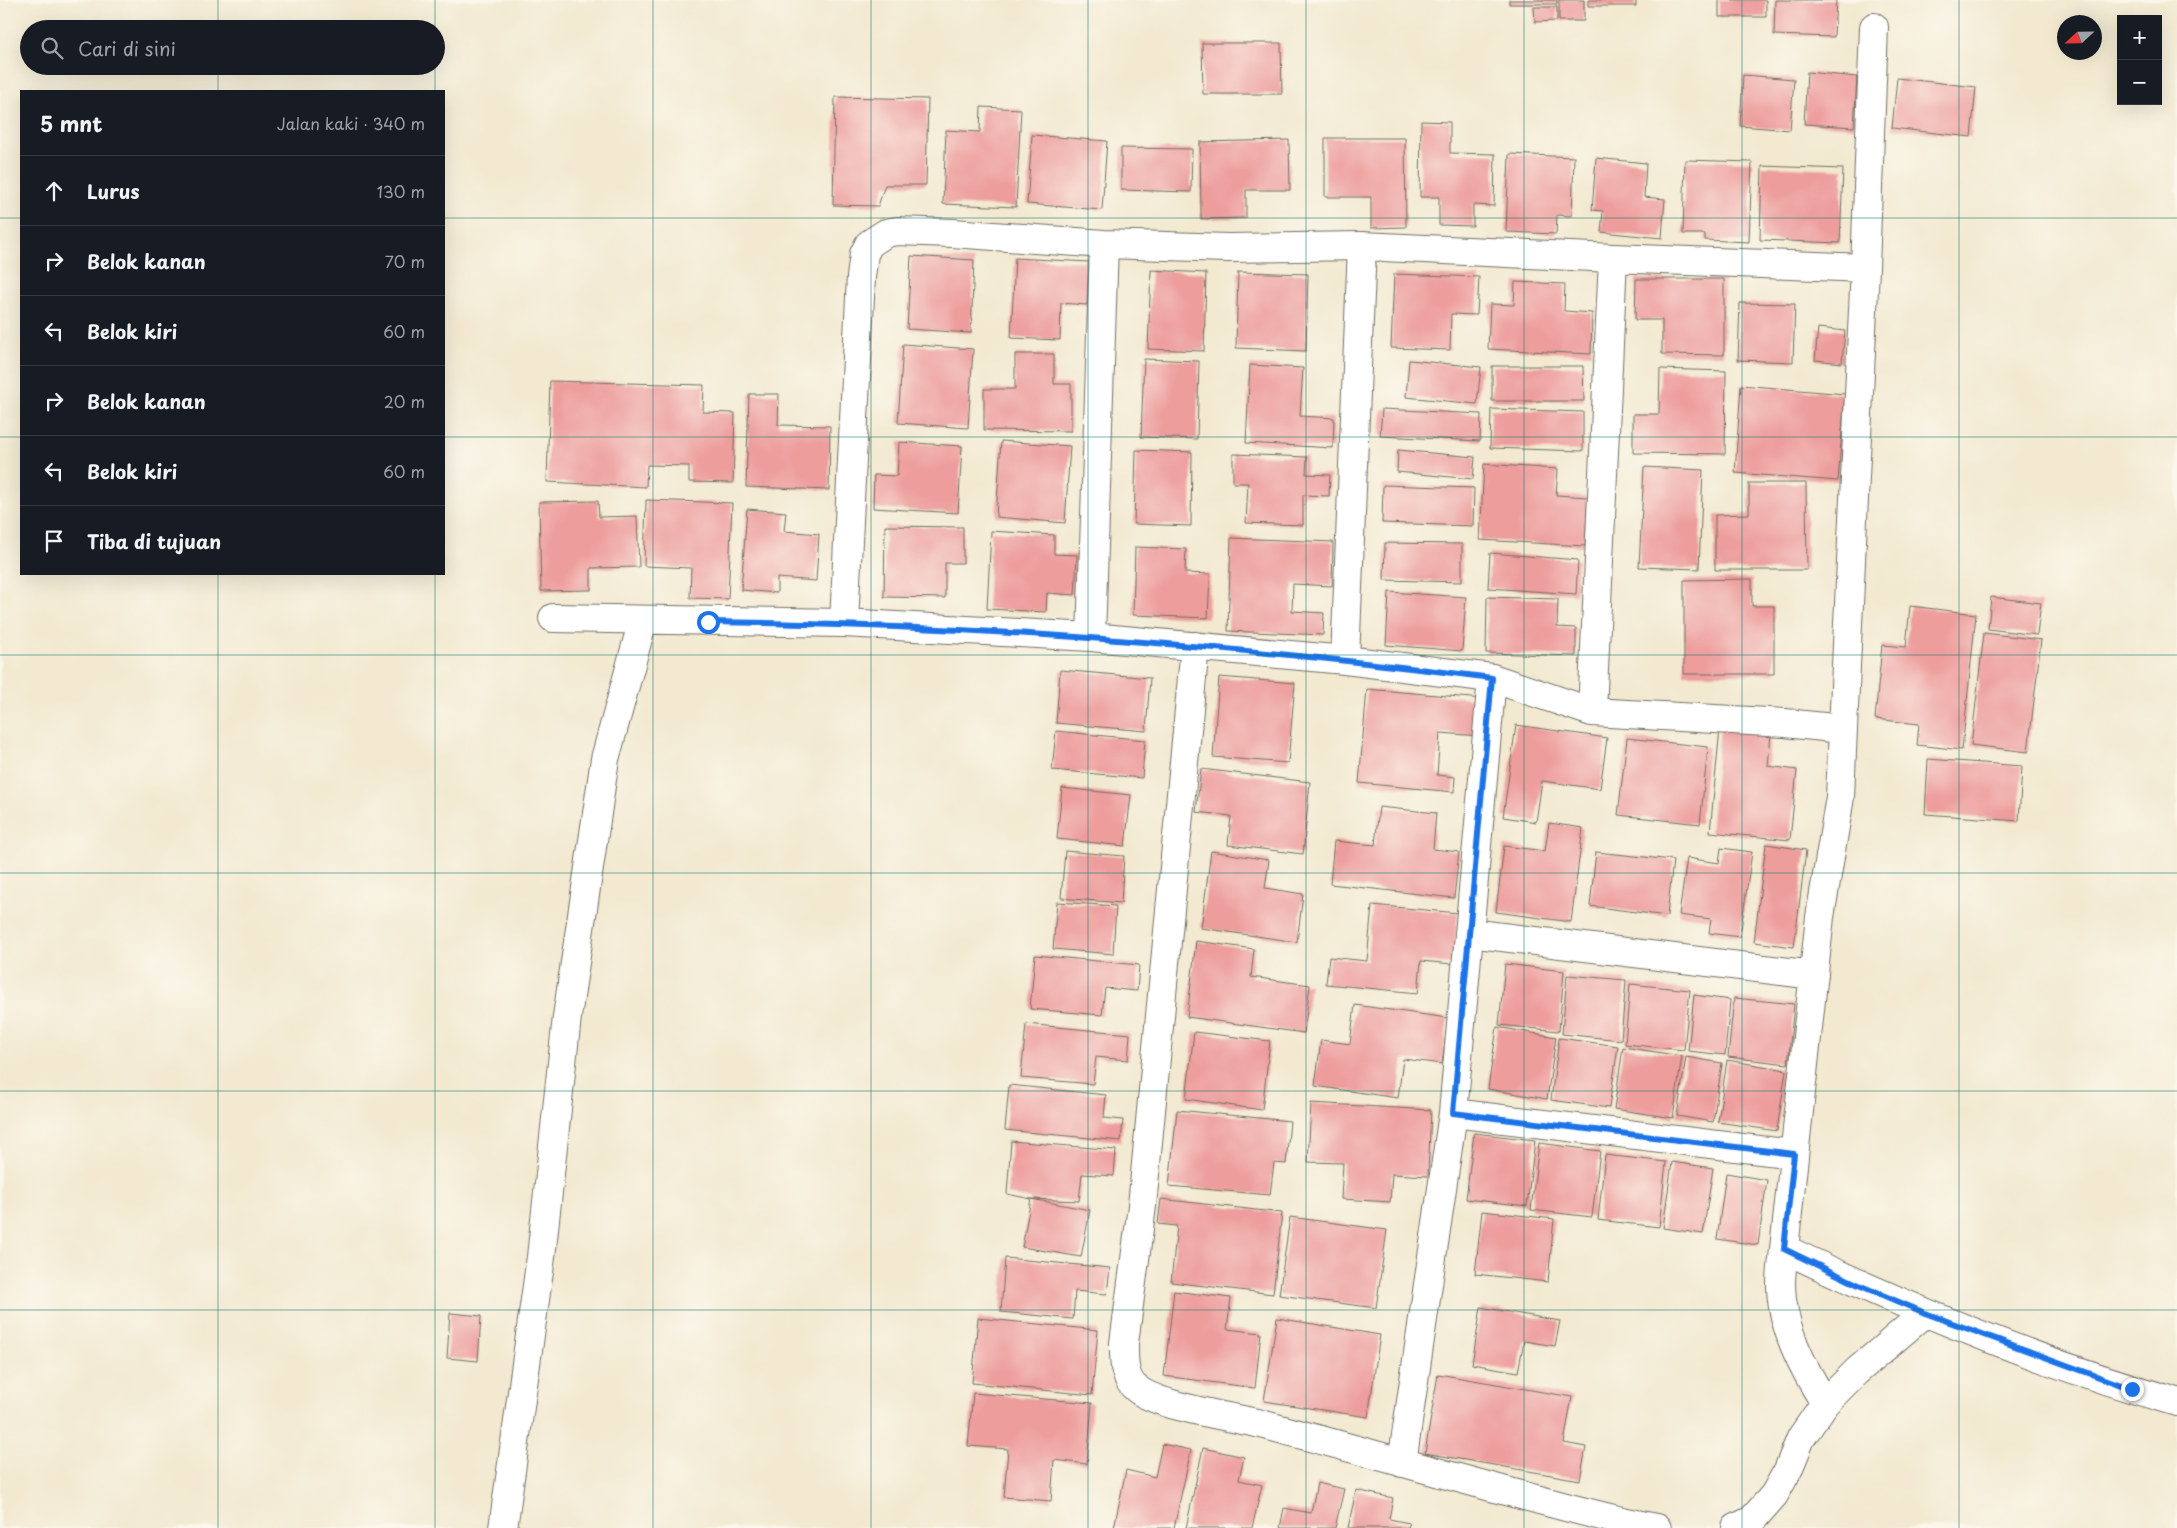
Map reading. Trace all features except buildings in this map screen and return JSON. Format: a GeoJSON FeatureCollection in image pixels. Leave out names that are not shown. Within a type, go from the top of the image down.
{"type":"FeatureCollection","features":[{"type":"Feature","properties":{"kind":"street"},"geometry":{"type":"LineString","coordinates":[[1825,1403],[1808,1376],[1794,1345],[1784,1313],[1781,1285],[1820,917],[1840,797],[1866,268],[1874,27]]}},
{"type":"Feature","properties":{"kind":"street"},"geometry":{"type":"LineString","coordinates":[[844,623],[861,277],[864,254],[869,244],[886,233],[897,231],[953,233],[1104,244],[1228,248],[1362,246],[1866,268]]}},
{"type":"Feature","properties":{"kind":"street"},"geometry":{"type":"LineString","coordinates":[[1091,637],[1104,244]]}},
{"type":"Feature","properties":{"kind":"street"},"geometry":{"type":"LineString","coordinates":[[1345,660],[1362,246]]}},
{"type":"Feature","properties":{"kind":"street"},"geometry":{"type":"LineString","coordinates":[[1592,712],[1613,258]]}},
{"type":"Feature","properties":{"kind":"street"},"geometry":{"type":"LineString","coordinates":[[553,618],[844,623],[1091,637],[1345,660],[1492,678],[1592,712],[1785,723],[1844,729]]}},
{"type":"Feature","properties":{"kind":"street"},"geometry":{"type":"LineString","coordinates":[[503,1528],[541,1257],[568,1017],[605,759],[643,620]]}},
{"type":"Feature","properties":{"kind":"street"},"geometry":{"type":"LineString","coordinates":[[1195,646],[1142,1206],[1126,1327],[1124,1361],[1127,1374],[1136,1388],[1146,1394],[1173,1404],[1261,1424],[1568,1507],[1657,1528]]}},
{"type":"Feature","properties":{"kind":"street"},"geometry":{"type":"LineString","coordinates":[[1402,1463],[1453,1113],[1492,678]]}},
{"type":"Feature","properties":{"kind":"street"},"geometry":{"type":"LineString","coordinates":[[1469,933],[1814,975]]}},
{"type":"Feature","properties":{"kind":"street"},"geometry":{"type":"LineString","coordinates":[[1453,1113],[1794,1154]]}},
{"type":"Feature","properties":{"kind":"street"},"geometry":{"type":"LineString","coordinates":[[1784,1249],[1861,1286],[1925,1313],[2132,1389],[2177,1402]]}},
{"type":"Feature","properties":{"kind":"street"},"geometry":{"type":"LineString","coordinates":[[1736,1528],[1752,1520],[1774,1495],[1788,1470],[1801,1438],[1825,1403],[1857,1371],[1925,1313]]}},
{"type":"Feature","properties":{"kind":"route"},"geometry":{"type":"LineString","coordinates":[[708,622],[844,623],[1091,637],[1345,660],[1492,678],[1453,1113],[1794,1154],[1784,1249],[1861,1286],[1925,1313],[2132,1389]]}}]}
